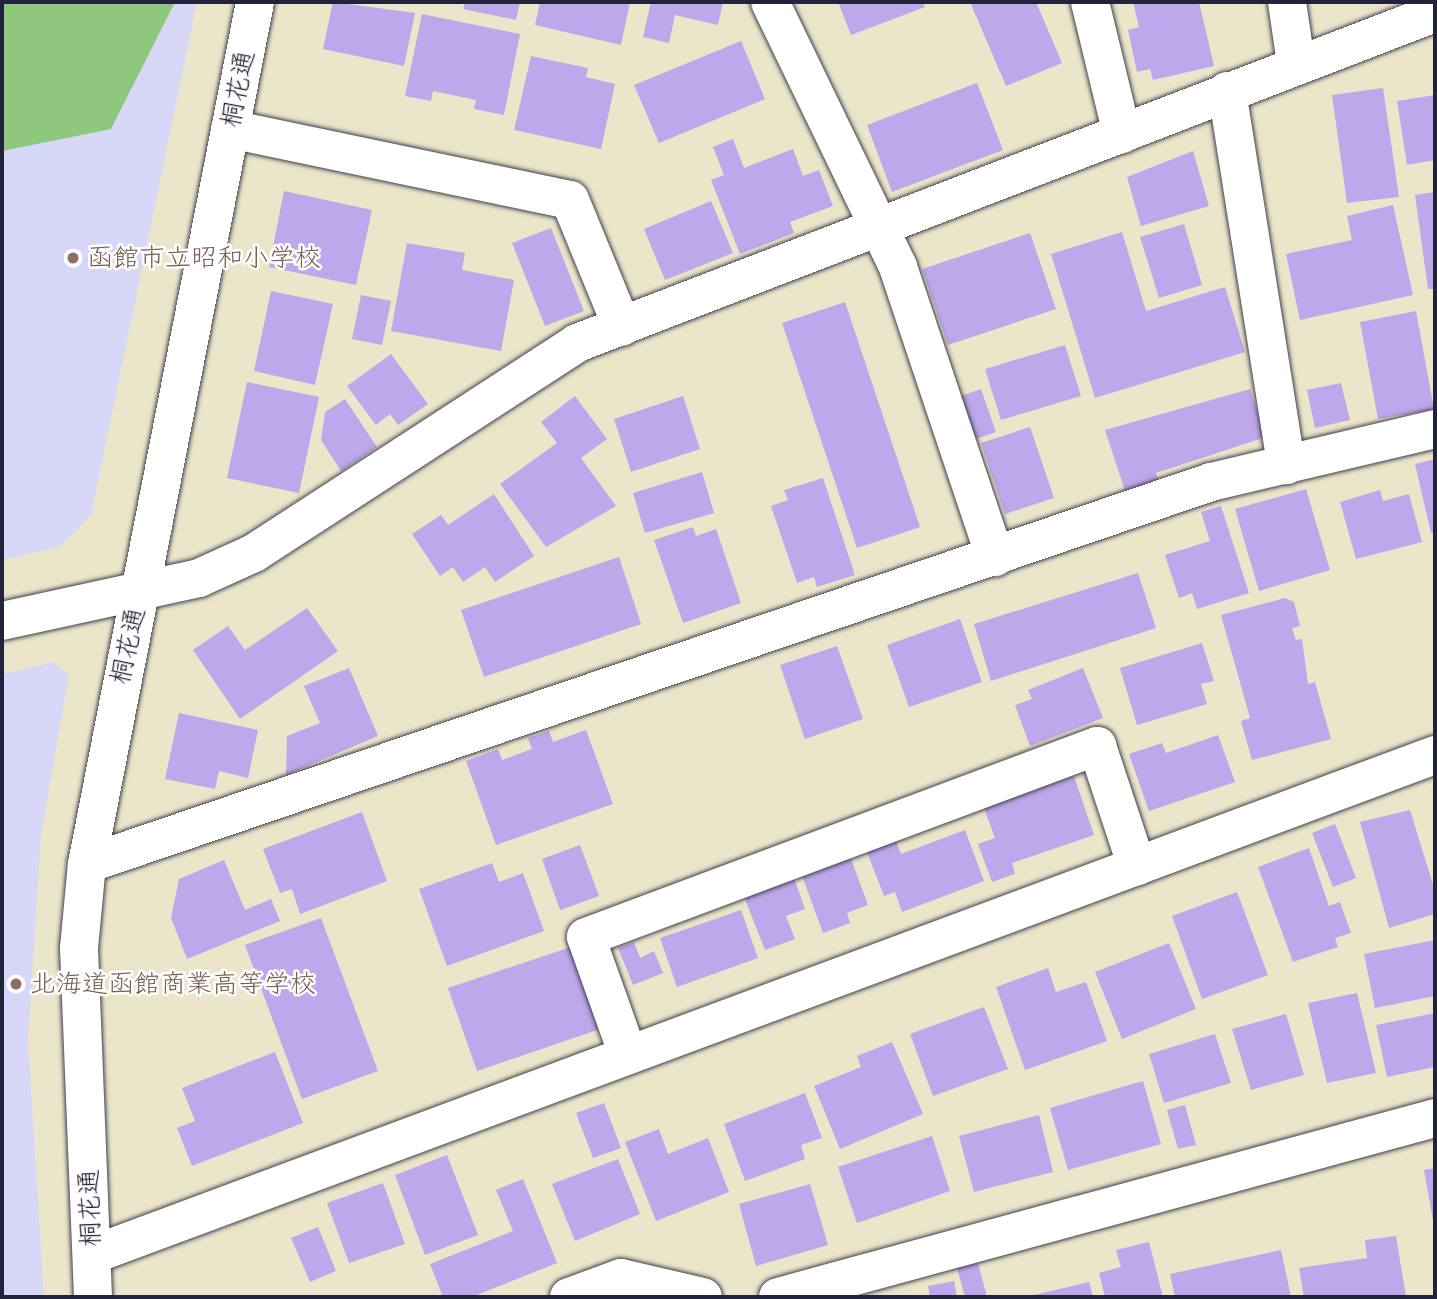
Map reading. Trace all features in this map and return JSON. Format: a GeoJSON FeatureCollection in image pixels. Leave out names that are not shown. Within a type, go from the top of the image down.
{"type":"FeatureCollection","features":[{"type":"Feature","properties":{"kind":"street","name":"桐花通"},"geometry":{"type":"LineString","coordinates":[[93,1297],[79,948],[87,863],[255,2]]}},
{"type":"Feature","properties":{"kind":"street"},"geometry":{"type":"LineString","coordinates":[[770,2],[898,267],[995,558]]}},
{"type":"Feature","properties":{"kind":"street"},"geometry":{"type":"LineString","coordinates":[[1090,2],[1122,134]]}},
{"type":"Feature","properties":{"kind":"street"},"geometry":{"type":"LineString","coordinates":[[1286,2],[1296,64]]}},
{"type":"Feature","properties":{"kind":"street"},"geometry":{"type":"LineString","coordinates":[[2,621],[199,578],[254,553],[577,343],[1122,134],[1296,64],[1435,13]]}},
{"type":"Feature","properties":{"kind":"street"},"geometry":{"type":"LineString","coordinates":[[1227,91],[1286,465]]}},
{"type":"Feature","properties":{"kind":"street"},"geometry":{"type":"LineString","coordinates":[[230,129],[570,200],[622,327]]}},
{"type":"Feature","properties":{"kind":"street"},"geometry":{"type":"LineString","coordinates":[[87,863],[995,558],[1211,482],[1435,429]]}},
{"type":"Feature","properties":{"kind":"street"},"geometry":{"type":"LineString","coordinates":[[628,1055],[586,937],[1097,746],[1137,867]]}},
{"type":"Feature","properties":{"kind":"street"},"geometry":{"type":"LineString","coordinates":[[92,1255],[1435,755]]}},
{"type":"Feature","properties":{"kind":"street"},"geometry":{"type":"LineString","coordinates":[[778,1297],[1435,1118]]}},
{"type":"Feature","properties":{"kind":"street"},"geometry":{"type":"LineString","coordinates":[[569,1297],[621,1278],[703,1297]]}},
{"type":"Feature","properties":{"kind":"shaded area","name":"函館市立昭和小学校"},"geometry":{"type":"Polygon","coordinates":[[[2,2],[197,2],[91,515],[61,546],[2,560],[2,2]]]}},
{"type":"Feature","properties":{"kind":"shaded area","name":"北海道函館商業高等学校"},"geometry":{"type":"Polygon","coordinates":[[[55,662],[69,676],[41,834],[28,1041],[44,1297],[2,1297],[2,674],[55,662]]]}},
{"type":"Feature","properties":{"kind":"green space"},"geometry":{"type":"Polygon","coordinates":[[[2,2],[175,2],[111,129],[2,151],[2,2]]]}},
{"type":"Feature","properties":{"kind":"building"},"geometry":{"type":"Polygon","coordinates":[[[333,2],[415,13],[404,66],[323,49],[333,2]]]}},
{"type":"Feature","properties":{"kind":"building"},"geometry":{"type":"Polygon","coordinates":[[[465,2],[520,2],[516,20],[463,9],[465,2]]]}},
{"type":"Feature","properties":{"kind":"building"},"geometry":{"type":"Polygon","coordinates":[[[540,2],[630,2],[621,45],[535,25],[540,2]]]}},
{"type":"Feature","properties":{"kind":"building"},"geometry":{"type":"Polygon","coordinates":[[[651,2],[723,2],[718,25],[675,15],[669,43],[643,37],[651,2]]]}},
{"type":"Feature","properties":{"kind":"building"},"geometry":{"type":"Polygon","coordinates":[[[838,2],[923,2],[925,7],[851,35],[838,2]]]}},
{"type":"Feature","properties":{"kind":"building"},"geometry":{"type":"Polygon","coordinates":[[[970,2],[1036,2],[1062,63],[1006,86],[970,2]]]}},
{"type":"Feature","properties":{"kind":"building"},"geometry":{"type":"Polygon","coordinates":[[[1133,2],[1199,2],[1214,66],[1153,80],[1150,69],[1137,72],[1128,30],[1139,27],[1133,2]]]}},
{"type":"Feature","properties":{"kind":"building"},"geometry":{"type":"Polygon","coordinates":[[[422,14],[520,34],[504,115],[474,109],[476,100],[433,91],[431,101],[405,96],[422,14]]]}},
{"type":"Feature","properties":{"kind":"building"},"geometry":{"type":"Polygon","coordinates":[[[741,41],[765,99],[659,143],[634,85],[741,41]]]}},
{"type":"Feature","properties":{"kind":"building"},"geometry":{"type":"Polygon","coordinates":[[[531,56],[588,68],[586,77],[615,84],[601,149],[514,130],[531,56]]]}},
{"type":"Feature","properties":{"kind":"building"},"geometry":{"type":"Polygon","coordinates":[[[977,83],[1003,150],[892,192],[867,125],[977,83]]]}},
{"type":"Feature","properties":{"kind":"building"},"geometry":{"type":"Polygon","coordinates":[[[1383,88],[1399,197],[1347,203],[1332,95],[1383,88]]]}},
{"type":"Feature","properties":{"kind":"building"},"geometry":{"type":"Polygon","coordinates":[[[1435,95],[1435,160],[1407,165],[1397,101],[1435,95]]]}},
{"type":"Feature","properties":{"kind":"building"},"geometry":{"type":"Polygon","coordinates":[[[733,139],[744,168],[793,149],[803,176],[819,170],[833,206],[790,222],[794,233],[740,254],[711,180],[724,175],[713,147],[733,139]]]}},
{"type":"Feature","properties":{"kind":"building"},"geometry":{"type":"Polygon","coordinates":[[[1193,151],[1209,206],[1141,226],[1127,177],[1193,151]]]}},
{"type":"Feature","properties":{"kind":"building"},"geometry":{"type":"Polygon","coordinates":[[[284,191],[372,210],[356,285],[269,267],[284,191]]]}},
{"type":"Feature","properties":{"kind":"building"},"geometry":{"type":"Polygon","coordinates":[[[1435,192],[1435,289],[1428,289],[1415,195],[1435,192]]]}},
{"type":"Feature","properties":{"kind":"building"},"geometry":{"type":"Polygon","coordinates":[[[711,201],[733,253],[665,280],[644,229],[711,201]]]}},
{"type":"Feature","properties":{"kind":"building"},"geometry":{"type":"Polygon","coordinates":[[[1393,205],[1413,295],[1300,320],[1286,254],[1352,240],[1347,216],[1393,205]]]}},
{"type":"Feature","properties":{"kind":"building"},"geometry":{"type":"Polygon","coordinates":[[[1184,224],[1202,285],[1159,298],[1140,237],[1184,224]]]}},
{"type":"Feature","properties":{"kind":"building"},"geometry":{"type":"Polygon","coordinates":[[[551,228],[584,311],[545,326],[512,243],[551,228]]]}},
{"type":"Feature","properties":{"kind":"building"},"geometry":{"type":"Polygon","coordinates":[[[1122,232],[1146,311],[1225,287],[1245,352],[1095,398],[1051,254],[1122,232]]]}},
{"type":"Feature","properties":{"kind":"building"},"geometry":{"type":"Polygon","coordinates":[[[1030,233],[1056,309],[948,345],[922,269],[1030,233]]]}},
{"type":"Feature","properties":{"kind":"building"},"geometry":{"type":"Polygon","coordinates":[[[407,243],[465,253],[462,270],[514,280],[501,351],[391,331],[407,243]]]}},
{"type":"Feature","properties":{"kind":"building"},"geometry":{"type":"Polygon","coordinates":[[[271,291],[333,304],[315,385],[254,371],[271,291]]]}},
{"type":"Feature","properties":{"kind":"building"},"geometry":{"type":"Polygon","coordinates":[[[361,295],[391,301],[382,345],[352,339],[361,295]]]}},
{"type":"Feature","properties":{"kind":"building"},"geometry":{"type":"Polygon","coordinates":[[[845,302],[920,527],[857,548],[782,323],[845,302]]]}},
{"type":"Feature","properties":{"kind":"building"},"geometry":{"type":"Polygon","coordinates":[[[1416,311],[1434,409],[1378,419],[1360,322],[1416,311]]]}},
{"type":"Feature","properties":{"kind":"building"},"geometry":{"type":"Polygon","coordinates":[[[1065,345],[1081,396],[1001,420],[985,369],[1065,345]]]}},
{"type":"Feature","properties":{"kind":"building"},"geometry":{"type":"Polygon","coordinates":[[[391,354],[428,404],[398,425],[390,414],[376,425],[347,386],[391,354]]]}},
{"type":"Feature","properties":{"kind":"building"},"geometry":{"type":"Polygon","coordinates":[[[247,382],[319,397],[299,493],[227,478],[247,382]]]}},
{"type":"Feature","properties":{"kind":"building"},"geometry":{"type":"Polygon","coordinates":[[[1341,383],[1350,420],[1315,428],[1307,390],[1341,383]]]}},
{"type":"Feature","properties":{"kind":"building"},"geometry":{"type":"Polygon","coordinates":[[[981,389],[996,432],[976,439],[961,396],[981,389]]]}},
{"type":"Feature","properties":{"kind":"building"},"geometry":{"type":"Polygon","coordinates":[[[1250,389],[1266,437],[1156,473],[1158,480],[1125,491],[1105,430],[1250,389]]]}},
{"type":"Feature","properties":{"kind":"building"},"geometry":{"type":"Polygon","coordinates":[[[575,396],[607,439],[581,458],[616,506],[546,547],[500,484],[557,443],[541,422],[575,396]]]}},
{"type":"Feature","properties":{"kind":"building"},"geometry":{"type":"Polygon","coordinates":[[[683,396],[700,449],[631,472],[614,419],[683,396]]]}},
{"type":"Feature","properties":{"kind":"building"},"geometry":{"type":"Polygon","coordinates":[[[345,399],[377,447],[341,471],[321,440],[325,412],[345,399]]]}},
{"type":"Feature","properties":{"kind":"building"},"geometry":{"type":"Polygon","coordinates":[[[1030,427],[1054,498],[1005,514],[981,443],[1030,427]]]}},
{"type":"Feature","properties":{"kind":"building"},"geometry":{"type":"Polygon","coordinates":[[[1435,459],[1435,532],[1431,533],[1415,464],[1435,459]]]}},
{"type":"Feature","properties":{"kind":"building"},"geometry":{"type":"Polygon","coordinates":[[[702,472],[714,513],[645,533],[633,493],[702,472]]]}},
{"type":"Feature","properties":{"kind":"building"},"geometry":{"type":"Polygon","coordinates":[[[823,478],[855,575],[817,587],[814,577],[797,583],[771,506],[788,500],[784,490],[823,478]]]}},
{"type":"Feature","properties":{"kind":"building"},"geometry":{"type":"Polygon","coordinates":[[[1306,489],[1330,570],[1259,591],[1235,509],[1306,489]]]}},
{"type":"Feature","properties":{"kind":"building"},"geometry":{"type":"Polygon","coordinates":[[[1380,490],[1383,501],[1409,494],[1422,542],[1356,559],[1340,502],[1380,490]]]}},
{"type":"Feature","properties":{"kind":"building"},"geometry":{"type":"Polygon","coordinates":[[[494,494],[534,556],[495,582],[485,567],[463,582],[453,567],[440,576],[412,534],[441,515],[448,525],[494,494]]]}},
{"type":"Feature","properties":{"kind":"building"},"geometry":{"type":"Polygon","coordinates":[[[1221,506],[1249,593],[1197,609],[1192,593],[1179,598],[1165,555],[1210,541],[1201,512],[1221,506]]]}},
{"type":"Feature","properties":{"kind":"building"},"geometry":{"type":"Polygon","coordinates":[[[693,527],[696,536],[716,529],[741,603],[683,623],[654,540],[693,527]]]}},
{"type":"Feature","properties":{"kind":"building"},"geometry":{"type":"Polygon","coordinates":[[[619,557],[641,624],[484,677],[461,610],[619,557]]]}},
{"type":"Feature","properties":{"kind":"building"},"geometry":{"type":"Polygon","coordinates":[[[1138,573],[1156,628],[991,681],[974,624],[1138,573]]]}},
{"type":"Feature","properties":{"kind":"building"},"geometry":{"type":"Polygon","coordinates":[[[1285,598],[1294,602],[1300,626],[1292,628],[1296,640],[1302,639],[1308,684],[1315,682],[1331,739],[1252,760],[1241,721],[1250,718],[1221,615],[1285,598]]]}},
{"type":"Feature","properties":{"kind":"building"},"geometry":{"type":"Polygon","coordinates":[[[307,608],[338,651],[240,719],[193,650],[228,626],[245,650],[307,608]]]}},
{"type":"Feature","properties":{"kind":"building"},"geometry":{"type":"Polygon","coordinates":[[[960,619],[982,682],[909,707],[887,645],[960,619]]]}},
{"type":"Feature","properties":{"kind":"building"},"geometry":{"type":"Polygon","coordinates":[[[1202,643],[1214,681],[1201,684],[1207,704],[1137,725],[1120,668],[1202,643]]]}},
{"type":"Feature","properties":{"kind":"building"},"geometry":{"type":"Polygon","coordinates":[[[837,646],[863,719],[805,739],[780,665],[837,646]]]}},
{"type":"Feature","properties":{"kind":"building"},"geometry":{"type":"Polygon","coordinates":[[[349,668],[378,736],[286,775],[287,736],[320,723],[304,686],[349,668]]]}},
{"type":"Feature","properties":{"kind":"building"},"geometry":{"type":"Polygon","coordinates":[[[1083,668],[1103,718],[1030,746],[1015,705],[1032,699],[1028,690],[1083,668]]]}},
{"type":"Feature","properties":{"kind":"building"},"geometry":{"type":"Polygon","coordinates":[[[179,713],[258,730],[248,778],[219,771],[215,789],[165,779],[179,713]]]}},
{"type":"Feature","properties":{"kind":"building"},"geometry":{"type":"Polygon","coordinates":[[[586,730],[613,804],[496,845],[466,761],[498,749],[502,760],[532,749],[528,738],[549,731],[553,742],[586,730]]]}},
{"type":"Feature","properties":{"kind":"building"},"geometry":{"type":"Polygon","coordinates":[[[1218,735],[1235,782],[1149,811],[1129,754],[1162,743],[1166,753],[1218,735]]]}},
{"type":"Feature","properties":{"kind":"building"},"geometry":{"type":"Polygon","coordinates":[[[1074,776],[1094,835],[1012,863],[1015,874],[992,882],[978,844],[995,838],[984,808],[1074,776]]]}},
{"type":"Feature","properties":{"kind":"building"},"geometry":{"type":"Polygon","coordinates":[[[1410,810],[1435,891],[1435,914],[1389,928],[1360,822],[1410,810]]]}},
{"type":"Feature","properties":{"kind":"building"},"geometry":{"type":"Polygon","coordinates":[[[362,812],[387,881],[300,914],[292,889],[280,893],[263,849],[362,812]]]}},
{"type":"Feature","properties":{"kind":"building"},"geometry":{"type":"Polygon","coordinates":[[[1335,824],[1356,878],[1333,887],[1312,833],[1335,824]]]}},
{"type":"Feature","properties":{"kind":"building"},"geometry":{"type":"Polygon","coordinates":[[[965,830],[984,881],[902,912],[895,892],[884,896],[865,847],[894,836],[901,854],[965,830]]]}},
{"type":"Feature","properties":{"kind":"building"},"geometry":{"type":"Polygon","coordinates":[[[580,845],[599,896],[560,910],[542,859],[580,845]]]}},
{"type":"Feature","properties":{"kind":"building"},"geometry":{"type":"Polygon","coordinates":[[[1309,848],[1329,906],[1340,902],[1351,933],[1335,938],[1338,947],[1293,962],[1258,867],[1309,848]]]}},
{"type":"Feature","properties":{"kind":"building"},"geometry":{"type":"Polygon","coordinates":[[[850,856],[868,905],[847,913],[850,923],[823,933],[801,873],[850,856]]]}},
{"type":"Feature","properties":{"kind":"building"},"geometry":{"type":"Polygon","coordinates":[[[224,860],[245,910],[271,899],[280,921],[187,959],[171,918],[179,879],[224,860]]]}},
{"type":"Feature","properties":{"kind":"building"},"geometry":{"type":"Polygon","coordinates":[[[492,863],[499,882],[523,873],[544,931],[447,966],[419,889],[492,863]]]}},
{"type":"Feature","properties":{"kind":"building"},"geometry":{"type":"Polygon","coordinates":[[[793,875],[805,909],[786,916],[795,939],[765,950],[743,894],[793,875]]]}},
{"type":"Feature","properties":{"kind":"building"},"geometry":{"type":"Polygon","coordinates":[[[1237,892],[1268,975],[1202,999],[1172,916],[1237,892]]]}},
{"type":"Feature","properties":{"kind":"building"},"geometry":{"type":"Polygon","coordinates":[[[741,910],[758,958],[677,987],[660,938],[741,910]]]}},
{"type":"Feature","properties":{"kind":"building"},"geometry":{"type":"Polygon","coordinates":[[[321,918],[378,1071],[302,1099],[245,945],[321,918]]]}},
{"type":"Feature","properties":{"kind":"building"},"geometry":{"type":"Polygon","coordinates":[[[1435,940],[1435,996],[1375,1008],[1364,954],[1435,940]]]}},
{"type":"Feature","properties":{"kind":"building"},"geometry":{"type":"Polygon","coordinates":[[[634,942],[640,958],[654,951],[663,973],[633,985],[618,948],[634,942]]]}},
{"type":"Feature","properties":{"kind":"building"},"geometry":{"type":"Polygon","coordinates":[[[1169,943],[1196,1009],[1122,1039],[1095,972],[1169,943]]]}},
{"type":"Feature","properties":{"kind":"building"},"geometry":{"type":"Polygon","coordinates":[[[574,946],[603,1028],[477,1071],[448,988],[574,946]]]}},
{"type":"Feature","properties":{"kind":"building"},"geometry":{"type":"Polygon","coordinates":[[[1048,968],[1056,992],[1086,982],[1107,1041],[1025,1070],[996,987],[1048,968]]]}},
{"type":"Feature","properties":{"kind":"building"},"geometry":{"type":"Polygon","coordinates":[[[1357,993],[1376,1073],[1327,1083],[1308,1003],[1357,993]]]}},
{"type":"Feature","properties":{"kind":"building"},"geometry":{"type":"Polygon","coordinates":[[[984,1007],[1008,1069],[933,1096],[910,1034],[984,1007]]]}},
{"type":"Feature","properties":{"kind":"building"},"geometry":{"type":"Polygon","coordinates":[[[1435,1013],[1435,1067],[1387,1077],[1376,1025],[1435,1013]]]}},
{"type":"Feature","properties":{"kind":"building"},"geometry":{"type":"Polygon","coordinates":[[[1286,1014],[1304,1075],[1251,1090],[1232,1029],[1286,1014]]]}},
{"type":"Feature","properties":{"kind":"building"},"geometry":{"type":"Polygon","coordinates":[[[1215,1034],[1231,1083],[1164,1103],[1149,1054],[1215,1034]]]}},
{"type":"Feature","properties":{"kind":"building"},"geometry":{"type":"Polygon","coordinates":[[[892,1042],[923,1114],[840,1149],[814,1086],[861,1067],[857,1056],[892,1042]]]}},
{"type":"Feature","properties":{"kind":"building"},"geometry":{"type":"Polygon","coordinates":[[[275,1052],[303,1123],[192,1166],[177,1128],[195,1121],[182,1088],[275,1052]]]}},
{"type":"Feature","properties":{"kind":"building"},"geometry":{"type":"Polygon","coordinates":[[[1143,1081],[1161,1144],[1068,1170],[1050,1108],[1143,1081]]]}},
{"type":"Feature","properties":{"kind":"building"},"geometry":{"type":"Polygon","coordinates":[[[805,1093],[822,1138],[801,1145],[805,1159],[745,1181],[724,1124],[805,1093]]]}},
{"type":"Feature","properties":{"kind":"building"},"geometry":{"type":"Polygon","coordinates":[[[604,1103],[621,1148],[593,1158],[576,1113],[604,1103]]]}},
{"type":"Feature","properties":{"kind":"building"},"geometry":{"type":"Polygon","coordinates":[[[1185,1105],[1196,1145],[1178,1149],[1167,1110],[1185,1105]]]}},
{"type":"Feature","properties":{"kind":"building"},"geometry":{"type":"Polygon","coordinates":[[[1039,1115],[1053,1172],[974,1192],[959,1136],[1039,1115]]]}},
{"type":"Feature","properties":{"kind":"building"},"geometry":{"type":"Polygon","coordinates":[[[659,1129],[668,1154],[708,1138],[729,1192],[656,1221],[625,1142],[659,1129]]]}},
{"type":"Feature","properties":{"kind":"building"},"geometry":{"type":"Polygon","coordinates":[[[932,1136],[950,1191],[857,1223],[838,1167],[932,1136]]]}},
{"type":"Feature","properties":{"kind":"building"},"geometry":{"type":"Polygon","coordinates":[[[447,1155],[478,1235],[425,1255],[395,1175],[447,1155]]]}},
{"type":"Feature","properties":{"kind":"building"},"geometry":{"type":"Polygon","coordinates":[[[618,1159],[640,1214],[575,1241],[552,1184],[618,1159]]]}},
{"type":"Feature","properties":{"kind":"building"},"geometry":{"type":"Polygon","coordinates":[[[1435,1168],[1435,1226],[1434,1226],[1424,1170],[1435,1168]]]}},
{"type":"Feature","properties":{"kind":"building"},"geometry":{"type":"Polygon","coordinates":[[[523,1179],[557,1263],[472,1297],[443,1297],[430,1264],[513,1231],[496,1190],[523,1179]]]}},
{"type":"Feature","properties":{"kind":"building"},"geometry":{"type":"Polygon","coordinates":[[[383,1183],[405,1244],[349,1263],[327,1203],[383,1183]]]}},
{"type":"Feature","properties":{"kind":"building"},"geometry":{"type":"Polygon","coordinates":[[[810,1184],[828,1245],[756,1266],[739,1204],[810,1184]]]}},
{"type":"Feature","properties":{"kind":"building"},"geometry":{"type":"Polygon","coordinates":[[[318,1227],[336,1271],[310,1282],[291,1238],[318,1227]]]}},
{"type":"Feature","properties":{"kind":"building"},"geometry":{"type":"Polygon","coordinates":[[[1396,1236],[1406,1297],[1304,1297],[1299,1268],[1367,1258],[1365,1240],[1396,1236]]]}},
{"type":"Feature","properties":{"kind":"building"},"geometry":{"type":"Polygon","coordinates":[[[1149,1242],[1163,1297],[1105,1297],[1099,1273],[1121,1267],[1116,1250],[1149,1242]]]}},
{"type":"Feature","properties":{"kind":"building"},"geometry":{"type":"Polygon","coordinates":[[[1281,1250],[1291,1297],[1175,1297],[1170,1274],[1281,1250]]]}},
{"type":"Feature","properties":{"kind":"building"},"geometry":{"type":"Polygon","coordinates":[[[978,1263],[987,1297],[965,1297],[957,1268],[978,1263]]]}},
{"type":"Feature","properties":{"kind":"building"},"geometry":{"type":"Polygon","coordinates":[[[954,1281],[957,1297],[930,1297],[928,1286],[954,1281]]]}},
{"type":"Feature","properties":{"kind":"building"},"geometry":{"type":"Polygon","coordinates":[[[1089,1282],[1093,1297],[1030,1297],[1030,1296],[1089,1282]]]}},
{"type":"Feature","properties":{"kind":"place","name":"函館市立昭和小学校"},"geometry":{"type":"Point","coordinates":[73,258]}},
{"type":"Feature","properties":{"kind":"place","name":"北海道函館商業高等学校"},"geometry":{"type":"Point","coordinates":[16,984]}}]}
